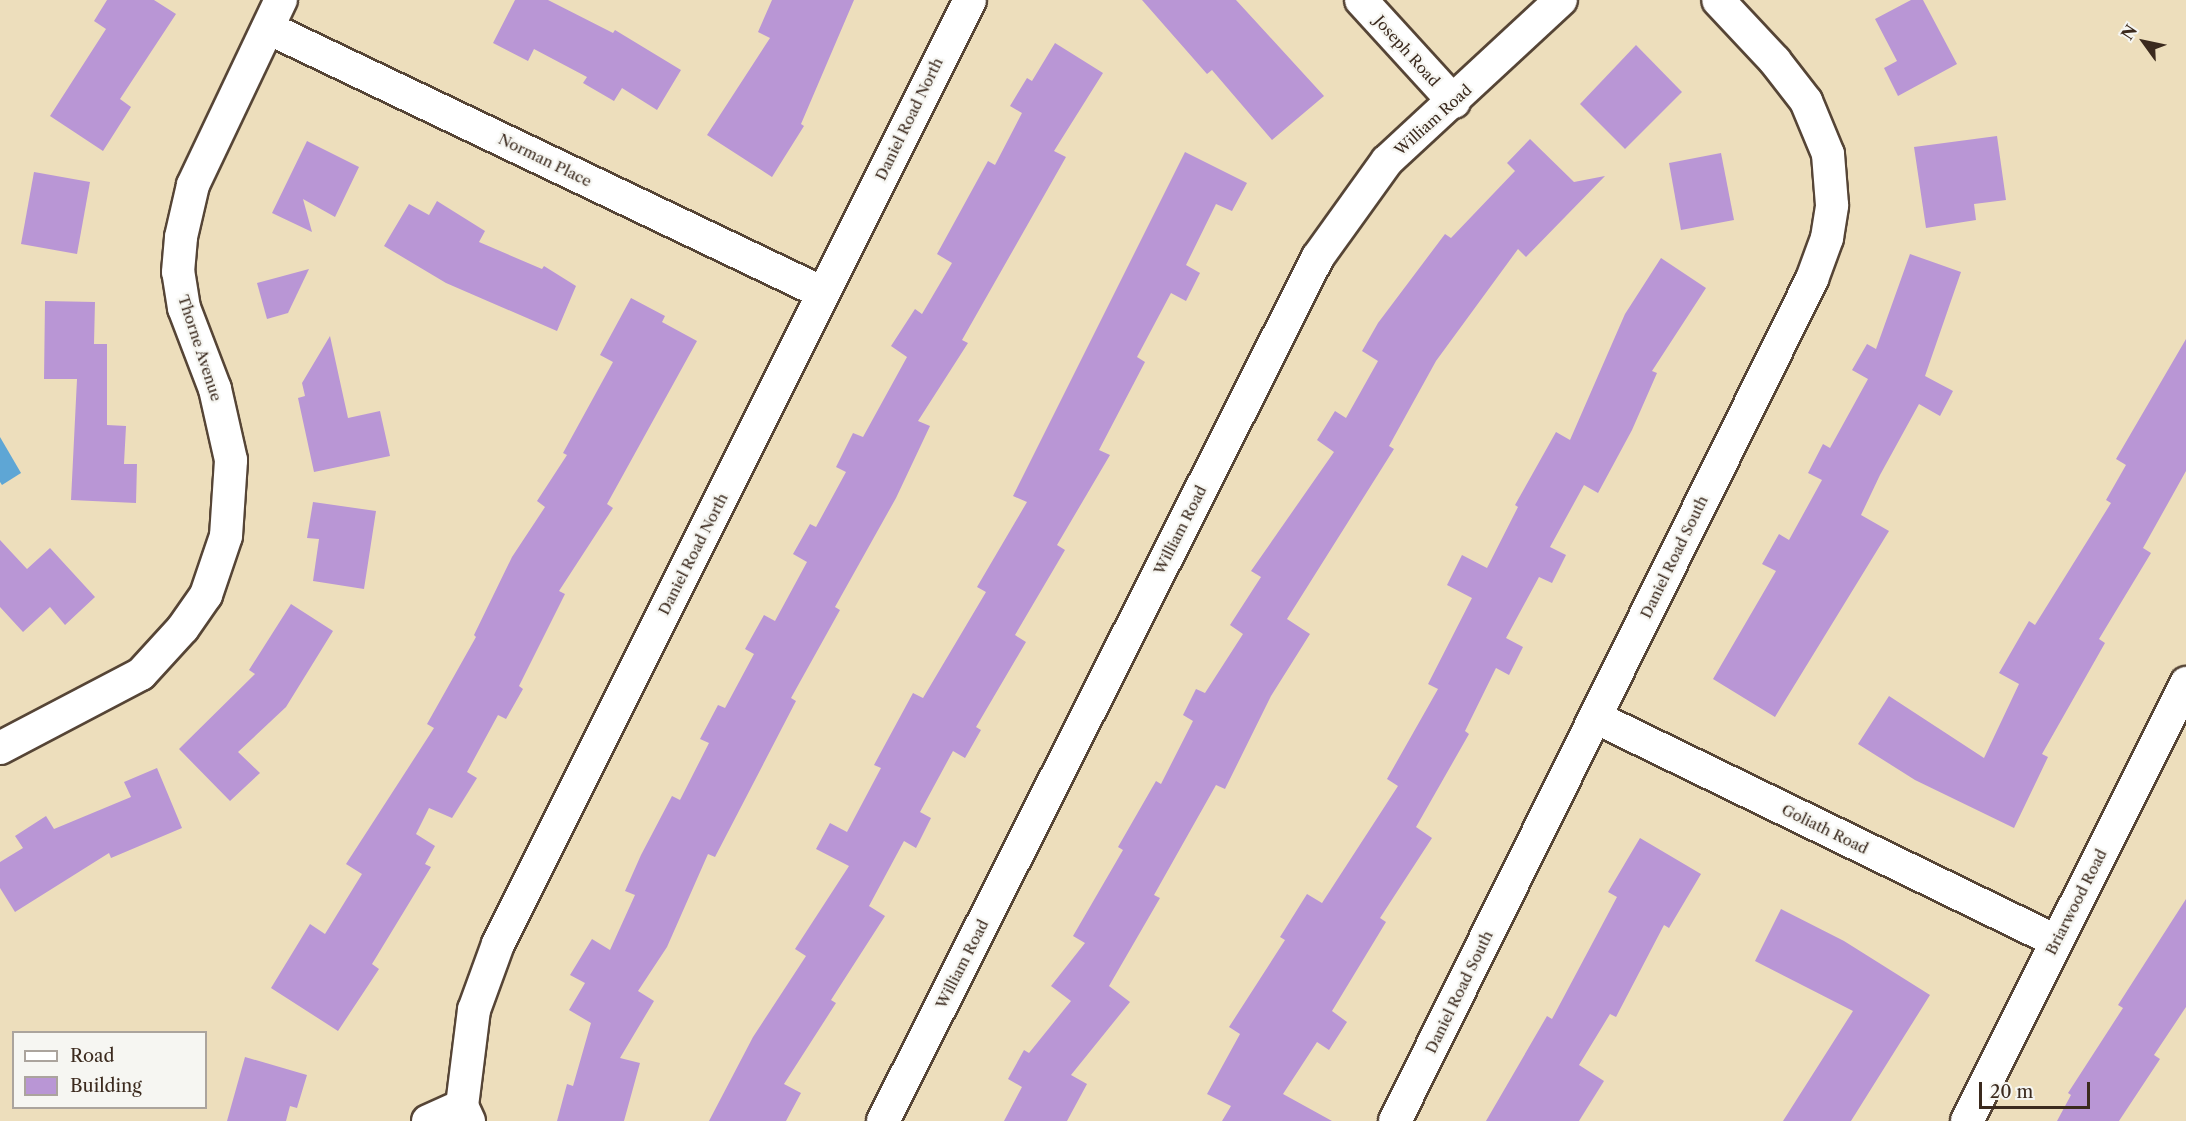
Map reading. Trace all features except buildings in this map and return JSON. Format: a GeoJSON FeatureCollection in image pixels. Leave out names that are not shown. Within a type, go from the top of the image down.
{"type":"FeatureCollection","features":[{"type":"Feature","properties":{"kind":"street","name":"Daniel Road North"},"geometry":{"type":"LineString","coordinates":[[465,1114],[474,1010],[498,944],[970,0]]}},
{"type":"Feature","properties":{"kind":"street","name":"Joseph Road"},"geometry":{"type":"LineString","coordinates":[[1361,0],[1454,102]]}},
{"type":"Feature","properties":{"kind":"street","name":"William Road"},"geometry":{"type":"LineString","coordinates":[[883,1121],[1318,257],[1387,161],[1454,102],[1561,0]]}},
{"type":"Feature","properties":{"kind":"street","name":"Daniel Road South"},"geometry":{"type":"LineString","coordinates":[[1395,1121],[1812,279],[1827,238],[1832,206],[1828,154],[1806,101],[1775,61],[1718,0]]}},
{"type":"Feature","properties":{"kind":"street","name":"Norman Place"},"geometry":{"type":"LineString","coordinates":[[274,14],[823,293]]}},
{"type":"Feature","properties":{"kind":"street","name":"Thorne Avenue"},"geometry":{"type":"LineString","coordinates":[[1,745],[141,674],[183,628],[206,595],[226,536],[231,460],[215,389],[184,308],[178,272],[181,237],[193,185],[274,14]]}},
{"type":"Feature","properties":{"kind":"street","name":"Briarwood Road"},"geometry":{"type":"LineString","coordinates":[[1967,1121],[2186,683]]}},
{"type":"Feature","properties":{"kind":"street","name":"Goliath Road"},"geometry":{"type":"LineString","coordinates":[[1594,717],[2056,941]]}},
{"type":"Feature","properties":{"kind":"street"},"geometry":{"type":"LineString","coordinates":[[428,1121],[465,1114]]}},
{"type":"Feature","properties":{"kind":"water"},"geometry":{"type":"Polygon","coordinates":[[[0,437],[21,473],[2,485],[0,482],[0,437]]]}}]}
